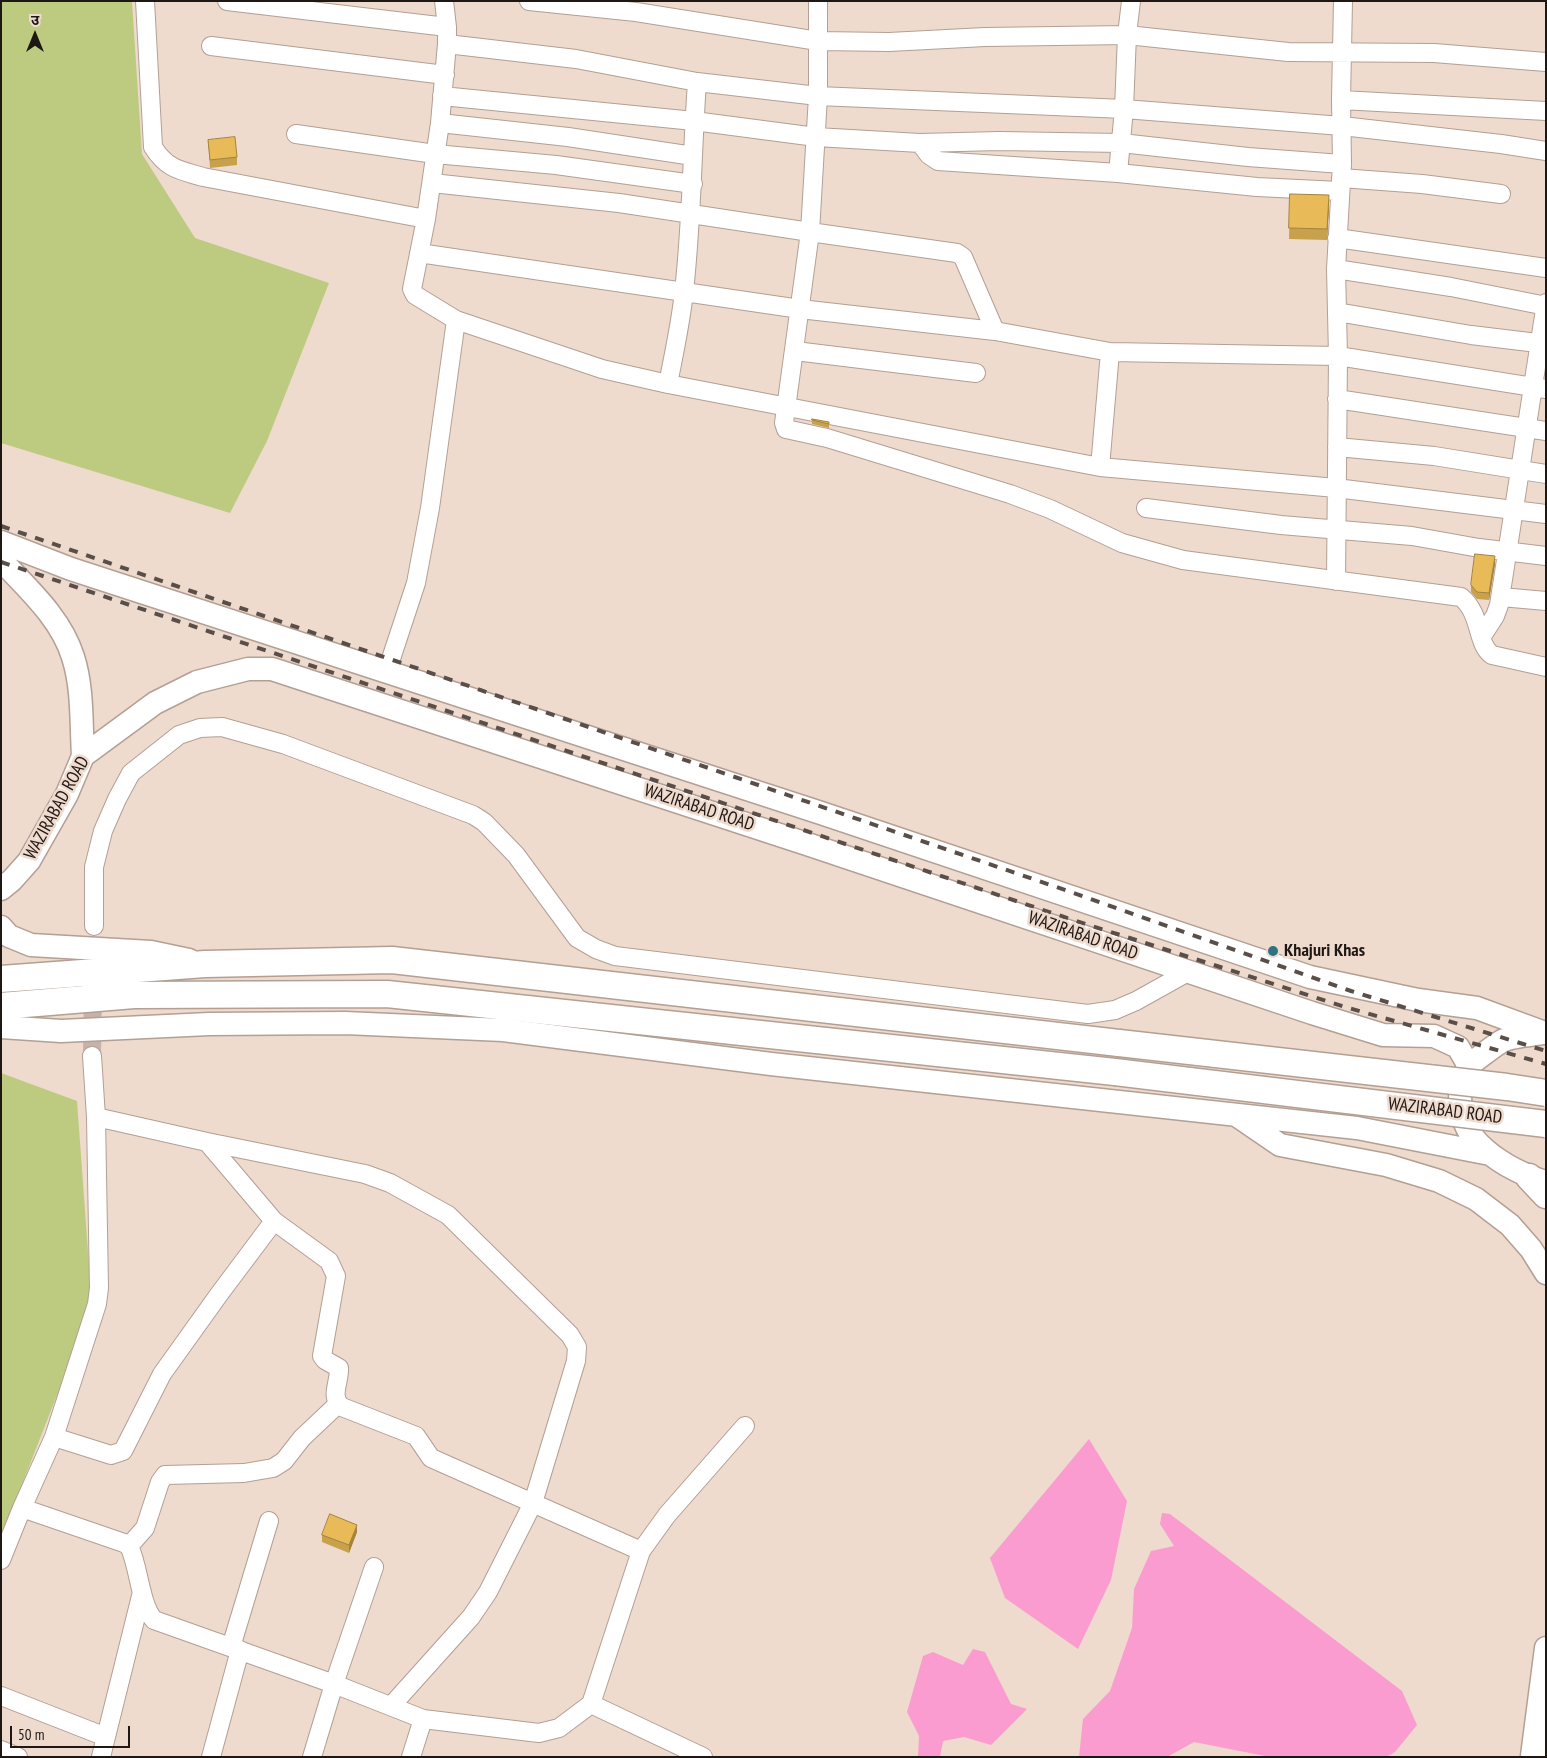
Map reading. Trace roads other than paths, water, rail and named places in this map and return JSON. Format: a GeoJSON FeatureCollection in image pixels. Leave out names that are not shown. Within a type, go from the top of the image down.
{"type":"FeatureCollection","features":[{"type":"Feature","properties":{"kind":"highway","name":"WAZIRABAD ROAD"},"geometry":{"type":"LineString","coordinates":[[1,979],[205,964],[392,960],[1546,1092]]}},
{"type":"Feature","properties":{"kind":"highway","name":"WAZIRABAD ROAD"},"geometry":{"type":"LineString","coordinates":[[1,1006],[134,995],[387,994],[1115,1072],[1546,1124]]}},
{"type":"Feature","properties":{"kind":"highway"},"geometry":{"type":"LineString","coordinates":[[1543,1757],[1546,1735]]}},
{"type":"Feature","properties":{"kind":"main road","name":"WAZIRABAD ROAD"},"geometry":{"type":"LineString","coordinates":[[1,542],[71,569],[840,819],[1310,977],[1418,1000],[1477,1008],[1545,1032]]}},
{"type":"Feature","properties":{"kind":"main road"},"geometry":{"type":"LineString","coordinates":[[1,560],[46,608],[62,633],[73,657],[80,696],[83,756]]}},
{"type":"Feature","properties":{"kind":"main road","name":"WAZIRABAD ROAD"},"geometry":{"type":"LineString","coordinates":[[1,889],[12,880],[28,861],[67,794],[83,756],[155,703],[197,682],[248,669],[272,669],[1383,1035],[1434,1036],[1458,1047],[1469,1066]]}},
{"type":"Feature","properties":{"kind":"main road"},"geometry":{"type":"LineString","coordinates":[[1,928],[9,936],[31,945],[151,952],[205,964]]}},
{"type":"Feature","properties":{"kind":"main road"},"geometry":{"type":"LineString","coordinates":[[1,1027],[61,1031],[210,1024],[345,1024],[503,1030],[771,1064],[1357,1128],[1490,1154]]}},
{"type":"Feature","properties":{"kind":"main road"},"geometry":{"type":"LineString","coordinates":[[1540,1185],[1490,1154],[1477,1143],[1468,1129],[1462,1114],[1460,1097],[1463,1081],[1469,1066],[1503,1040],[1545,1032]]}},
{"type":"Feature","properties":{"kind":"main road"},"geometry":{"type":"LineString","coordinates":[[1235,1115],[1280,1144],[1386,1165],[1439,1181],[1476,1199],[1510,1225],[1531,1249],[1546,1273]]}},
{"type":"Feature","properties":{"kind":"main road"},"geometry":{"type":"LineString","coordinates":[[1532,1757],[1546,1648]]}},
{"type":"Feature","properties":{"kind":"street"},"geometry":{"type":"LineString","coordinates":[[146,1],[153,147],[160,158],[170,167],[203,177],[426,220]]}},
{"type":"Feature","properties":{"kind":"street"},"geometry":{"type":"LineString","coordinates":[[227,1],[447,35],[696,82],[818,96],[1124,109],[1342,126],[1546,151]]}},
{"type":"Feature","properties":{"kind":"street"},"geometry":{"type":"LineString","coordinates":[[444,1],[447,35],[440,123],[426,220],[412,289],[415,296],[456,320],[602,369],[668,384],[1100,467],[1336,488],[1546,514]]}},
{"type":"Feature","properties":{"kind":"street"},"geometry":{"type":"LineString","coordinates":[[528,1],[636,12],[818,41],[889,42],[985,37],[1127,35],[1288,52],[1434,53],[1546,62]]}},
{"type":"Feature","properties":{"kind":"street"},"geometry":{"type":"LineString","coordinates":[[818,1],[818,96],[810,232],[784,425],[788,430],[827,438],[1018,497],[1050,509],[1122,543],[1183,560],[1461,597],[1468,603],[1474,613],[1486,651],[1492,655],[1546,667]]}},
{"type":"Feature","properties":{"kind":"street"},"geometry":{"type":"LineString","coordinates":[[1118,173],[1124,109],[1130,1]]}},
{"type":"Feature","properties":{"kind":"street"},"geometry":{"type":"LineString","coordinates":[[1336,581],[1338,356],[1336,269],[1341,178],[1342,126],[1340,100],[1343,1]]}},
{"type":"Feature","properties":{"kind":"street"},"geometry":{"type":"LineString","coordinates":[[211,46],[445,75]]}},
{"type":"Feature","properties":{"kind":"street"},"geometry":{"type":"LineString","coordinates":[[668,384],[684,292],[693,184],[696,82]]}},
{"type":"Feature","properties":{"kind":"street"},"geometry":{"type":"LineString","coordinates":[[442,96],[694,121],[816,136],[920,143],[999,141],[1121,144],[1248,157],[1341,178],[1422,184],[1501,194]]}},
{"type":"Feature","properties":{"kind":"street"},"geometry":{"type":"LineString","coordinates":[[1340,100],[1546,111]]}},
{"type":"Feature","properties":{"kind":"street"},"geometry":{"type":"LineString","coordinates":[[440,123],[568,137],[693,156]]}},
{"type":"Feature","properties":{"kind":"street"},"geometry":{"type":"LineString","coordinates":[[296,134],[435,154],[556,165],[693,184]]}},
{"type":"Feature","properties":{"kind":"street"},"geometry":{"type":"LineString","coordinates":[[920,143],[929,155],[938,161],[1118,173],[1257,187],[1341,178]]}},
{"type":"Feature","properties":{"kind":"street"},"geometry":{"type":"LineString","coordinates":[[432,183],[619,203],[691,215],[957,252],[963,257],[995,331]]}},
{"type":"Feature","properties":{"kind":"street"},"geometry":{"type":"LineString","coordinates":[[1338,238],[1546,268]]}},
{"type":"Feature","properties":{"kind":"street"},"geometry":{"type":"LineString","coordinates":[[419,253],[800,309],[995,331],[1110,352],[1338,356],[1539,388]]}},
{"type":"Feature","properties":{"kind":"street"},"geometry":{"type":"LineString","coordinates":[[1336,269],[1451,287],[1546,305],[1539,388],[1526,429],[1501,597],[1495,616],[1482,636]]}},
{"type":"Feature","properties":{"kind":"street"},"geometry":{"type":"LineString","coordinates":[[1336,312],[1471,335],[1542,344]]}},
{"type":"Feature","properties":{"kind":"street"},"geometry":{"type":"LineString","coordinates":[[387,671],[416,582],[430,508],[456,320]]}},
{"type":"Feature","properties":{"kind":"street"},"geometry":{"type":"LineString","coordinates":[[795,351],[976,373]]}},
{"type":"Feature","properties":{"kind":"street"},"geometry":{"type":"LineString","coordinates":[[1100,467],[1110,352]]}},
{"type":"Feature","properties":{"kind":"street"},"geometry":{"type":"LineString","coordinates":[[1337,399],[1546,431]]}},
{"type":"Feature","properties":{"kind":"street"},"geometry":{"type":"LineString","coordinates":[[1337,447],[1426,455],[1546,474]]}},
{"type":"Feature","properties":{"kind":"street"},"geometry":{"type":"LineString","coordinates":[[1146,508],[1337,531],[1412,536],[1508,552],[1546,556]]}},
{"type":"Feature","properties":{"kind":"street"},"geometry":{"type":"LineString","coordinates":[[1501,597],[1546,601]]}},
{"type":"Feature","properties":{"kind":"street"},"geometry":{"type":"LineString","coordinates":[[94,926],[94,867],[104,832],[117,799],[131,773],[179,735],[200,728],[222,727],[283,744],[473,815],[484,822],[516,855],[577,938],[596,949],[615,956],[1088,1014],[1115,1010],[1136,1001],[1188,972]]}},
{"type":"Feature","properties":{"kind":"street"},"geometry":{"type":"LineString","coordinates":[[1,1560],[54,1437],[97,1304],[99,1288],[96,1117],[92,1056]]}},
{"type":"Feature","properties":{"kind":"street"},"geometry":{"type":"LineString","coordinates":[[96,1117],[365,1174],[390,1183],[448,1215],[570,1336],[576,1347],[576,1361],[533,1503],[480,1606],[392,1706]]}},
{"type":"Feature","properties":{"kind":"street"},"geometry":{"type":"LineString","coordinates":[[207,1142],[274,1221],[329,1261],[334,1268],[336,1276],[322,1356],[325,1360],[339,1368],[335,1397],[338,1404],[416,1436],[431,1458],[641,1550]]}},
{"type":"Feature","properties":{"kind":"street"},"geometry":{"type":"LineString","coordinates":[[54,1437],[111,1455],[123,1451],[162,1374],[274,1221]]}},
{"type":"Feature","properties":{"kind":"street"},"geometry":{"type":"LineString","coordinates":[[129,1546],[145,1528],[160,1482],[165,1475],[244,1473],[273,1468],[284,1461],[302,1438],[338,1404]]}},
{"type":"Feature","properties":{"kind":"street"},"geometry":{"type":"LineString","coordinates":[[22,1508],[129,1546],[142,1591],[154,1620],[334,1684],[423,1719],[539,1733],[560,1728],[592,1704],[641,1550],[667,1515],[745,1426]]}},
{"type":"Feature","properties":{"kind":"street"},"geometry":{"type":"LineString","coordinates":[[211,1757],[269,1521]]}},
{"type":"Feature","properties":{"kind":"street"},"geometry":{"type":"LineString","coordinates":[[312,1757],[334,1684],[374,1568]]}},
{"type":"Feature","properties":{"kind":"street"},"geometry":{"type":"LineString","coordinates":[[102,1757],[142,1591]]}},
{"type":"Feature","properties":{"kind":"street"},"geometry":{"type":"LineString","coordinates":[[1,1696],[106,1737]]}},
{"type":"Feature","properties":{"kind":"street"},"geometry":{"type":"LineString","coordinates":[[592,1704],[703,1757]]}},
{"type":"Feature","properties":{"kind":"street"},"geometry":{"type":"LineString","coordinates":[[411,1757],[423,1719]]}},
{"type":"Feature","properties":{"kind":"street"},"geometry":{"type":"LineString","coordinates":[[1,1750],[18,1757]]}},
{"type":"Feature","properties":{"kind":"tunnel"},"geometry":{"type":"LineString","coordinates":[[92,1056],[93,989]]}},
{"type":"Feature","properties":{"kind":"railway"},"geometry":{"type":"LineString","coordinates":[[1,526],[1071,892],[1351,991],[1546,1051]]}},
{"type":"Feature","properties":{"kind":"railway"},"geometry":{"type":"LineString","coordinates":[[1,562],[1064,917],[1345,1007],[1546,1064]]}},
{"type":"Feature","properties":{"kind":"place","name":"Khajuri Khas"},"geometry":{"type":"Point","coordinates":[1273,951]}}]}
